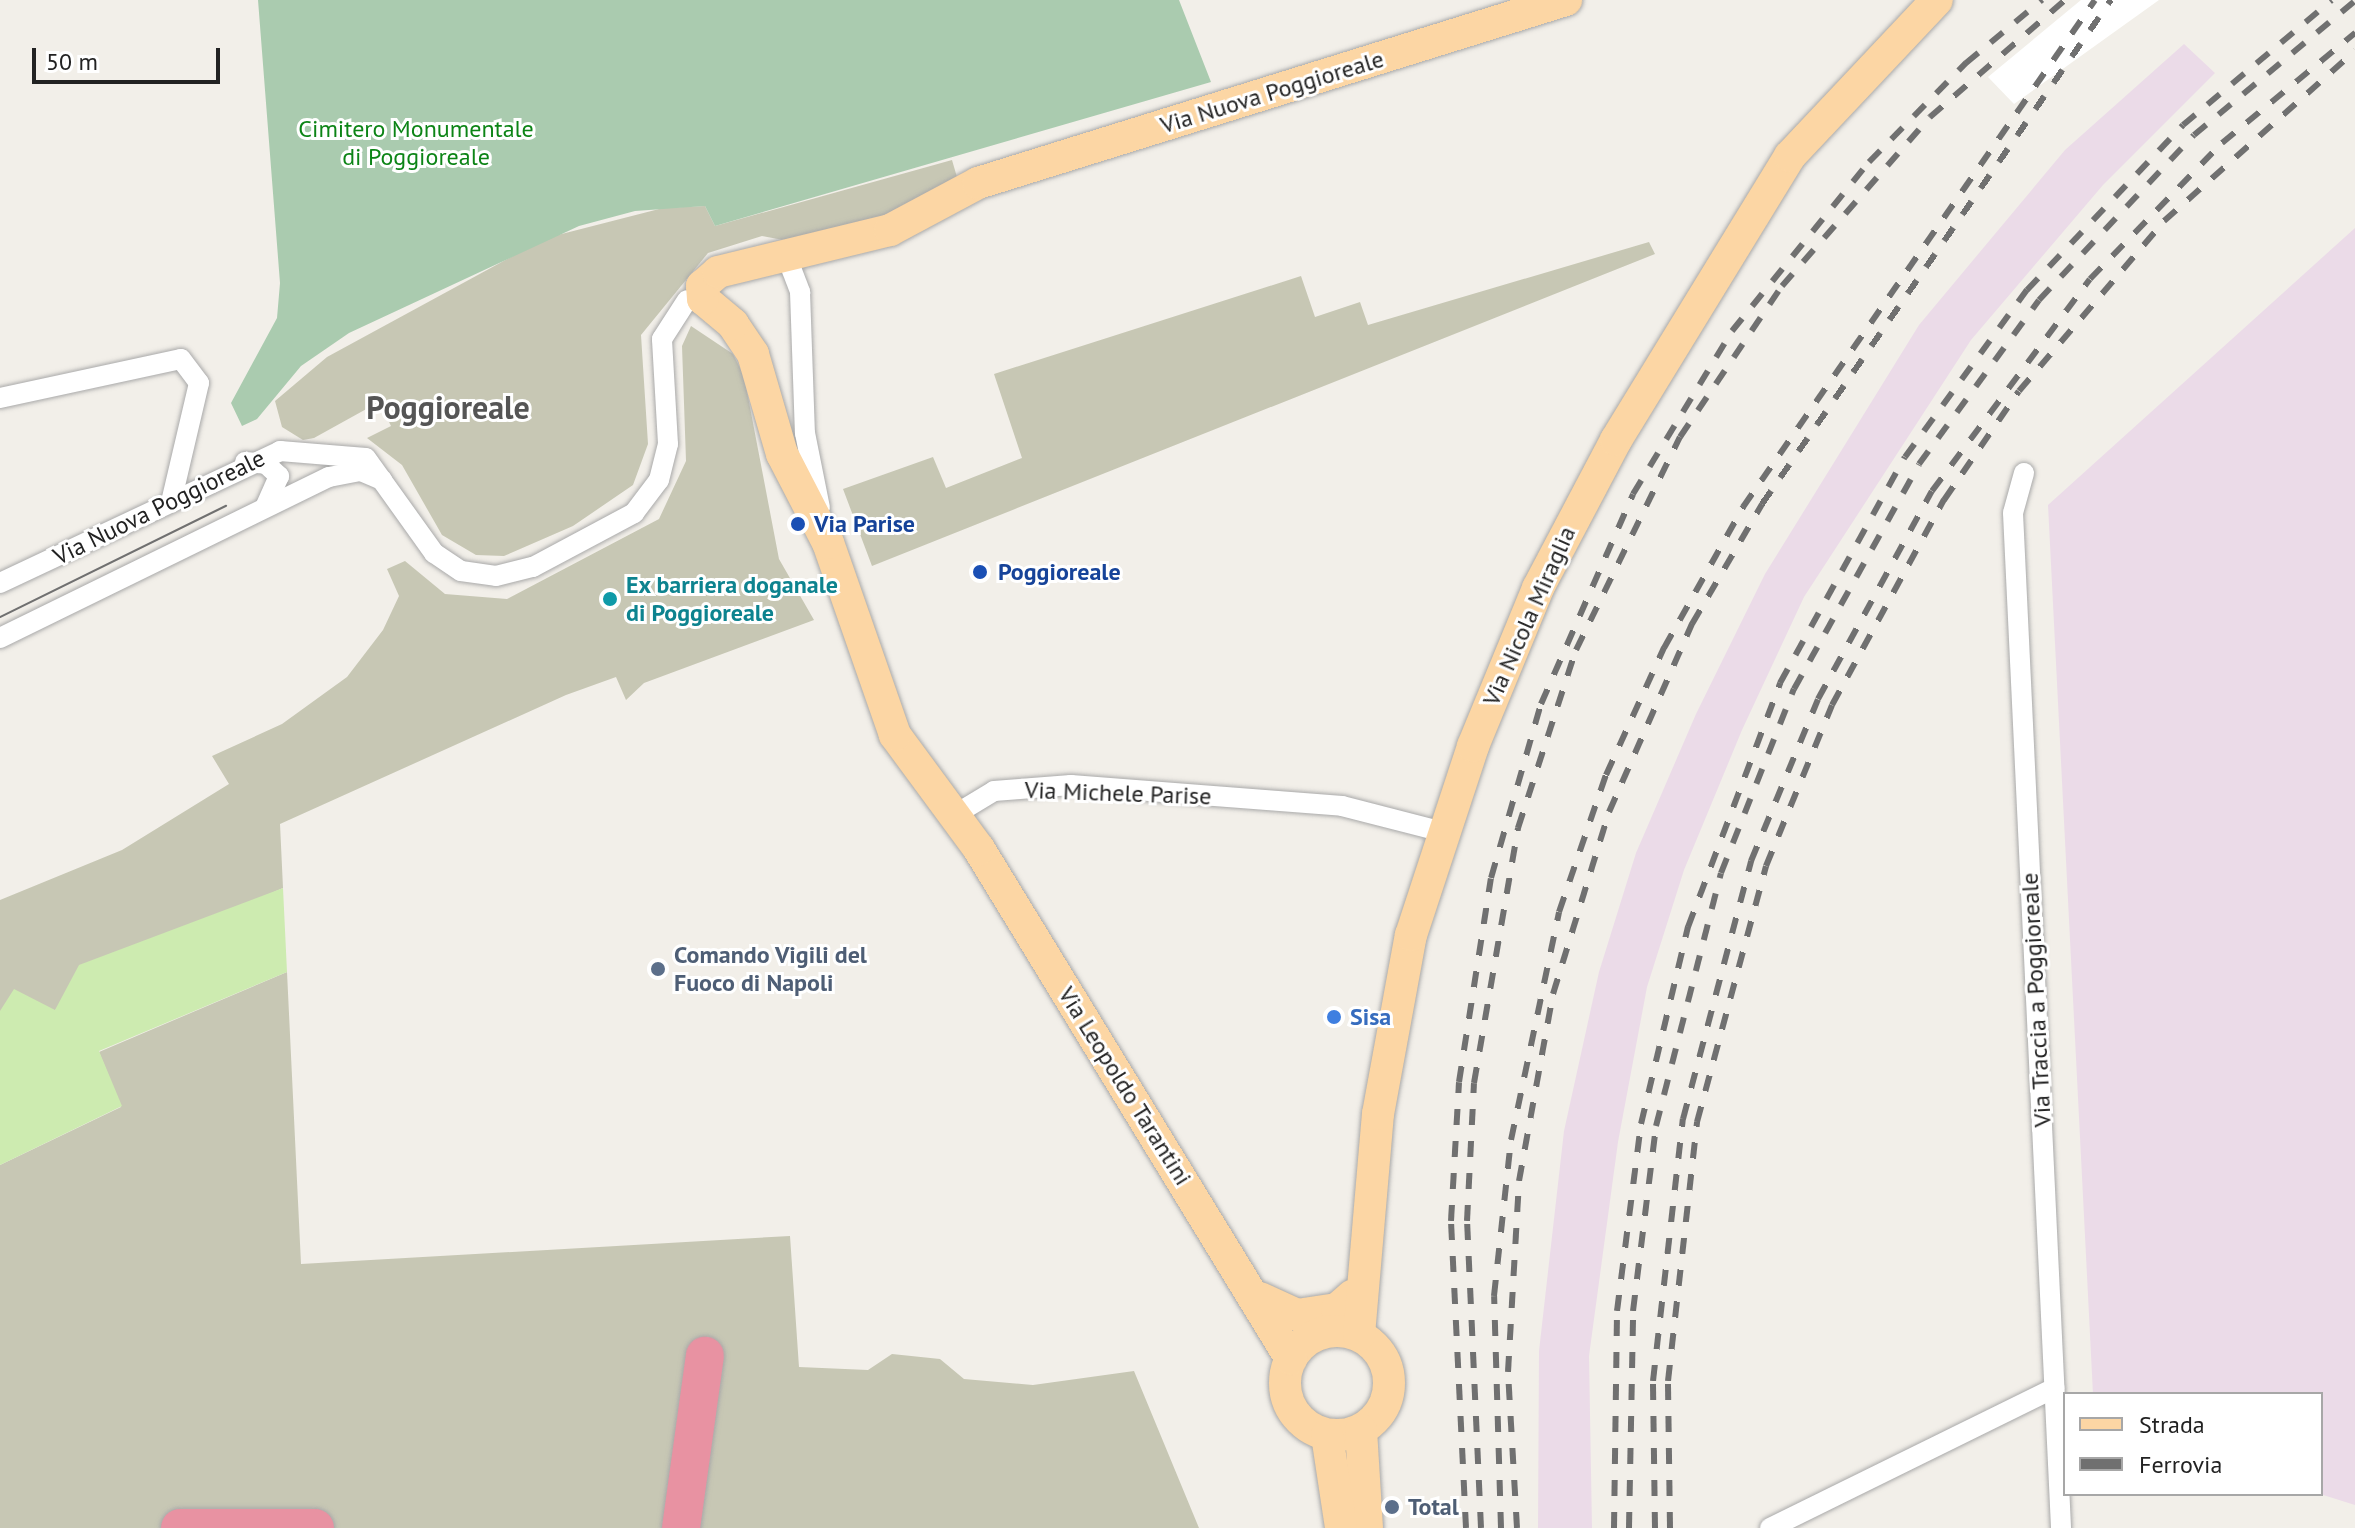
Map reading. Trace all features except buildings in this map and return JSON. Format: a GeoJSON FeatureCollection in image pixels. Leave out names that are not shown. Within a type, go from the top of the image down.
{"type":"FeatureCollection","features":[{"type":"Feature","properties":{"kind":"highway"},"geometry":{"type":"LineString","coordinates":[[681,1528],[705,1356]]}},
{"type":"Feature","properties":{"kind":"highway"},"geometry":{"type":"LineString","coordinates":[[665,1528],[687,1488]]}},
{"type":"Feature","properties":{"kind":"highway"},"geometry":{"type":"LineString","coordinates":[[687,1488],[693,1528]]}},
{"type":"Feature","properties":{"kind":"highway"},"geometry":{"type":"LineString","coordinates":[[180,1528],[315,1528]]}},
{"type":"Feature","properties":{"kind":"main road","name":"Via Nuova Poggioreale"},"geometry":{"type":"LineString","coordinates":[[702,304],[702,292],[718,272],[890,230],[978,183],[1566,0]]}},
{"type":"Feature","properties":{"kind":"main road","name":"Via Nicola Miraglia"},"geometry":{"type":"LineString","coordinates":[[1359,1335],[1394,1010],[1443,832],[1538,588],[1616,440],[1790,156],[1937,0]]}},
{"type":"Feature","properties":{"kind":"main road"},"geometry":{"type":"LineString","coordinates":[[702,304],[753,354],[782,454],[828,543],[895,735],[956,814]]}},
{"type":"Feature","properties":{"kind":"main road","name":"Via Leopoldo Tarantini"},"geometry":{"type":"LineString","coordinates":[[956,814],[1260,1298],[1291,1359]]}},
{"type":"Feature","properties":{"kind":"main road"},"geometry":{"type":"LineString","coordinates":[[1260,1298],[1297,1315],[1337,1309],[1362,1287]]}},
{"type":"Feature","properties":{"kind":"main road"},"geometry":{"type":"LineString","coordinates":[[1341,1528],[1327,1435],[1288,1403],[1291,1359],[1324,1333],[1359,1335],[1384,1358],[1390,1391],[1361,1430],[1367,1528]]}},
{"type":"Feature","properties":{"kind":"main road"},"geometry":{"type":"LineString","coordinates":[[1327,1435],[1361,1430]]}},
{"type":"Feature","properties":{"kind":"street"},"geometry":{"type":"LineString","coordinates":[[791,268],[800,292],[805,433],[828,543]]}},
{"type":"Feature","properties":{"kind":"street","name":"Via Nuova Poggioreale"},"geometry":{"type":"LineString","coordinates":[[0,583],[243,462],[280,451],[350,451],[378,468],[434,553],[479,575],[533,567],[624,520],[650,497],[665,464],[662,339],[702,304]]}},
{"type":"Feature","properties":{"kind":"street"},"geometry":{"type":"LineString","coordinates":[[0,398],[181,359],[199,383],[172,498]]}},
{"type":"Feature","properties":{"kind":"street"},"geometry":{"type":"LineString","coordinates":[[243,462],[266,464],[279,476],[266,505]]}},
{"type":"Feature","properties":{"kind":"street","name":"Via Nuova Poggioreale"},"geometry":{"type":"LineString","coordinates":[[0,638],[266,505],[349,470],[376,476],[398,498]]}},
{"type":"Feature","properties":{"kind":"street","name":"Via Traccia a Poggioreale"},"geometry":{"type":"LineString","coordinates":[[2024,473],[2013,513],[2061,1528]]}},
{"type":"Feature","properties":{"kind":"street","name":"Via Michele Parise"},"geometry":{"type":"LineString","coordinates":[[956,814],[994,791],[1071,785],[1342,806],[1443,832]]}},
{"type":"Feature","properties":{"kind":"street"},"geometry":{"type":"LineString","coordinates":[[1770,1528],[2054,1388]]}},
{"type":"Feature","properties":{"kind":"shaded area"},"geometry":{"type":"Polygon","coordinates":[[[2184,44],[2215,73],[2103,185],[1971,340],[1804,597],[1742,730],[1684,870],[1647,987],[1618,1142],[1589,1356],[1592,1528],[1538,1528],[1539,1351],[1564,1131],[1599,972],[1636,853],[1696,714],[1765,574],[1919,325],[2065,150],[2184,44]]]}},
{"type":"Feature","properties":{"kind":"shaded area"},"geometry":{"type":"Polygon","coordinates":[[[952,160],[959,184],[815,246],[762,236],[708,253],[641,335],[648,444],[633,485],[573,526],[504,556],[476,555],[442,535],[402,465],[367,438],[391,426],[379,402],[314,438],[303,440],[282,427],[275,401],[327,357],[546,238],[663,208],[705,206],[715,226],[952,160]]]}},
{"type":"Feature","properties":{"kind":"shaded area"},"geometry":{"type":"Polygon","coordinates":[[[2355,228],[2355,1505],[2323,1495],[2323,1392],[2093,1392],[2048,505],[2355,228]]]}},
{"type":"Feature","properties":{"kind":"shaded area"},"geometry":{"type":"Polygon","coordinates":[[[1649,242],[1655,254],[872,566],[843,489],[933,457],[946,488],[1022,458],[994,374],[1301,276],[1315,317],[1360,302],[1368,325],[1649,242]]]}},
{"type":"Feature","properties":{"kind":"shaded area"},"geometry":{"type":"Polygon","coordinates":[[[691,326],[733,354],[744,376],[779,559],[814,620],[644,683],[626,700],[616,677],[566,695],[280,824],[283,888],[189,929],[55,1010],[0,1011],[0,900],[122,850],[229,784],[212,756],[282,724],[347,677],[383,630],[399,596],[387,569],[405,561],[445,594],[507,599],[659,519],[686,461],[682,346],[691,326]]]}},
{"type":"Feature","properties":{"kind":"shaded area"},"geometry":{"type":"Polygon","coordinates":[[[287,972],[301,1264],[790,1236],[799,1367],[868,1370],[892,1354],[940,1359],[964,1379],[1033,1385],[1134,1371],[1199,1528],[0,1528],[0,1165],[121,1107],[99,1052],[287,972]]]}},
{"type":"Feature","properties":{"kind":"green space","name":"Cimitero Monumentale di Poggioreale"},"geometry":{"type":"Polygon","coordinates":[[[258,0],[1179,0],[1211,82],[715,226],[705,206],[635,211],[579,226],[349,333],[301,366],[257,419],[242,426],[231,403],[277,318],[280,283],[258,0]]]}},
{"type":"Feature","properties":{"kind":"green space"},"geometry":{"type":"Polygon","coordinates":[[[283,888],[287,972],[99,1051],[122,1106],[0,1165],[0,1011],[14,989],[55,1010],[79,965],[283,888]]]}},
{"type":"Feature","properties":{"kind":"pier"},"geometry":{"type":"Polygon","coordinates":[[[2081,0],[2159,0],[2014,104],[1988,77],[2081,0]]]}},
{"type":"Feature","properties":{"kind":"tram line"},"geometry":{"type":"LineString","coordinates":[[0,617],[226,506]]}},
{"type":"Feature","properties":{"kind":"railway"},"geometry":{"type":"LineString","coordinates":[[1466,1528],[1451,1221],[1459,1082],[1491,878],[1541,704],[1633,494],[1732,331],[1869,162],[1966,63],[2042,0]]}},
{"type":"Feature","properties":{"kind":"railway"},"geometry":{"type":"LineString","coordinates":[[1481,1528],[1467,1221],[1474,1083],[1518,828],[1576,650],[1680,437],[1782,286],[1930,117],[2065,0]]}},
{"type":"Feature","properties":{"kind":"railway"},"geometry":{"type":"LineString","coordinates":[[1501,1528],[1494,1296],[1511,1140],[1559,912],[1606,775],[1664,648],[1743,507],[2095,0]]}},
{"type":"Feature","properties":{"kind":"railway"},"geometry":{"type":"LineString","coordinates":[[1517,1528],[1508,1372],[1519,1181],[1553,994],[1609,812],[1692,624],[1762,504],[2111,0]]}},
{"type":"Feature","properties":{"kind":"railway"},"geometry":{"type":"LineString","coordinates":[[1614,1528],[1617,1311],[1641,1124],[1688,927],[1780,683],[1905,457],[2027,290],[2183,125],[2332,0]]}},
{"type":"Feature","properties":{"kind":"railway"},"geometry":{"type":"LineString","coordinates":[[1629,1528],[1633,1311],[1656,1126],[1721,873],[1794,689],[1919,464],[2039,300],[2194,135],[2355,1]]}},
{"type":"Feature","properties":{"kind":"railway"},"geometry":{"type":"LineString","coordinates":[[1655,1528],[1653,1381],[1683,1119],[1751,861],[1818,699],[1932,491],[2090,279],[2222,143],[2355,33]]}},
{"type":"Feature","properties":{"kind":"railway"},"geometry":{"type":"LineString","coordinates":[[1670,1528],[1668,1381],[1697,1122],[1766,866],[1832,705],[1944,500],[2019,391],[2164,221],[2355,51]]}},
{"type":"Feature","properties":{"kind":"place","name":"Via Parise"},"geometry":{"type":"Point","coordinates":[798,524]}},
{"type":"Feature","properties":{"kind":"place","name":"Poggioreale"},"geometry":{"type":"Point","coordinates":[980,572]}},
{"type":"Feature","properties":{"kind":"place","name":"Ex barriera doganale di Poggioreale"},"geometry":{"type":"Point","coordinates":[610,599]}},
{"type":"Feature","properties":{"kind":"place","name":"Comando Vigili del Fuoco di Napoli"},"geometry":{"type":"Point","coordinates":[658,969]}},
{"type":"Feature","properties":{"kind":"place","name":"Sisa"},"geometry":{"type":"Point","coordinates":[1334,1017]}},
{"type":"Feature","properties":{"kind":"place","name":"Total"},"geometry":{"type":"Point","coordinates":[1392,1507]}},
{"type":"Feature","properties":{"kind":"district","name":"Poggioreale"},"geometry":{"type":"Point","coordinates":[448,407]}}]}
